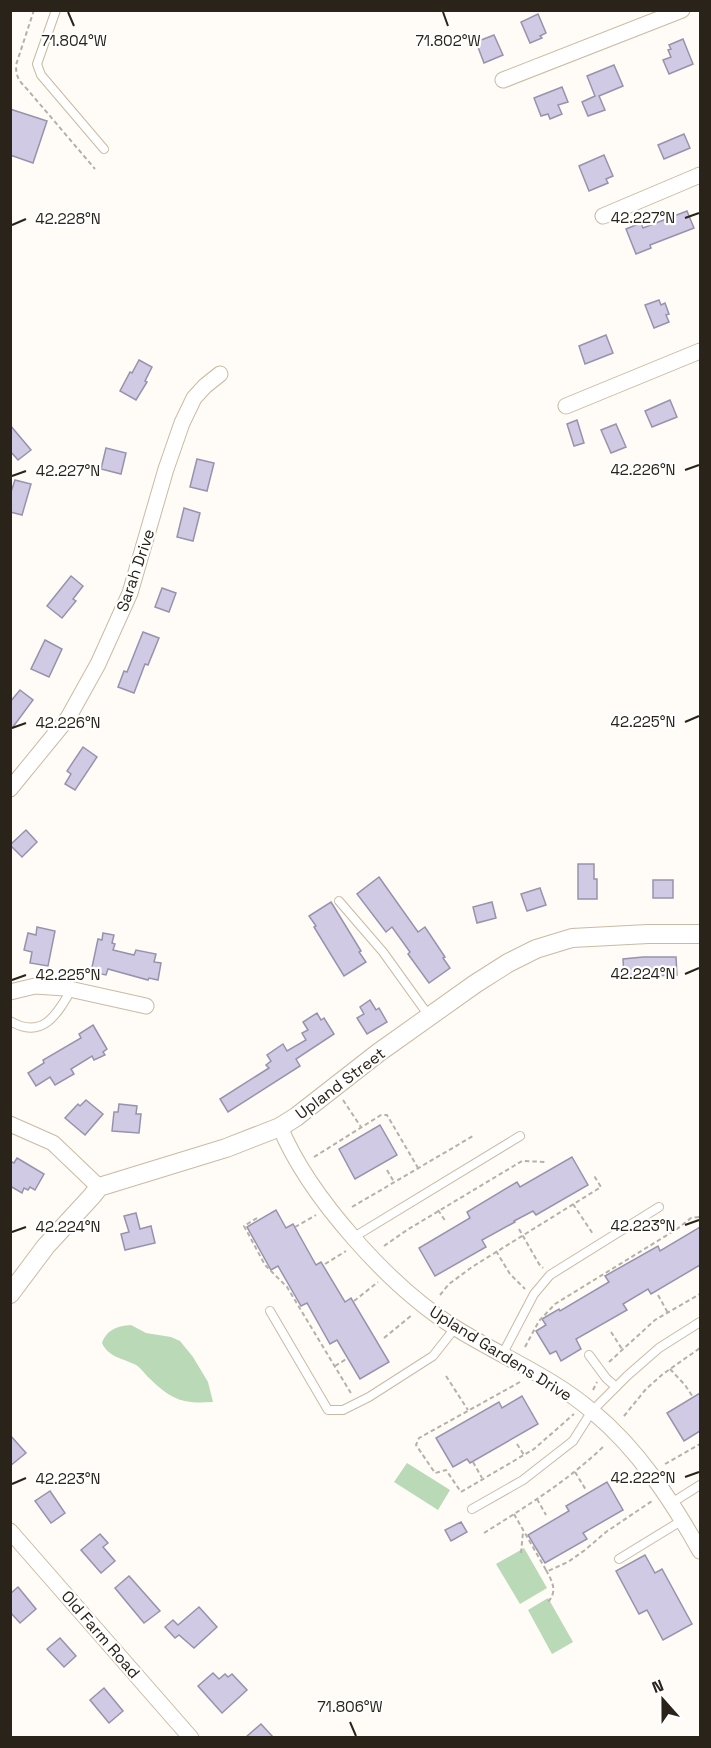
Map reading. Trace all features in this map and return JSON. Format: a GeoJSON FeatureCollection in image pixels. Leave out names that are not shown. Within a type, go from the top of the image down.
{"type":"FeatureCollection","features":[{"type":"Feature","properties":{"kind":"street"},"geometry":{"type":"LineString","coordinates":[[503,80],[682,10]]}},
{"type":"Feature","properties":{"kind":"street"},"geometry":{"type":"LineString","coordinates":[[603,216],[700,175]]}},
{"type":"Feature","properties":{"kind":"street"},"geometry":{"type":"LineString","coordinates":[[566,406],[700,351]]}},
{"type":"Feature","properties":{"kind":"street","name":"Sarah Drive"},"geometry":{"type":"LineString","coordinates":[[10,789],[68,718],[98,664],[130,593],[166,469],[182,423],[194,398],[220,374]]}},
{"type":"Feature","properties":{"kind":"street","name":"Upland Street"},"geometry":{"type":"LineString","coordinates":[[99,1187],[225,1148],[280,1127],[429,1016],[508,963],[536,949],[572,938],[700,934]]}},
{"type":"Feature","properties":{"kind":"street"},"geometry":{"type":"LineString","coordinates":[[10,992],[35,986],[70,990],[146,1006]]}},
{"type":"Feature","properties":{"kind":"street"},"geometry":{"type":"LineString","coordinates":[[10,1124],[53,1143],[99,1187],[46,1246],[10,1294]]}},
{"type":"Feature","properties":{"kind":"street","name":"Upland Gardens Drive"},"geometry":{"type":"LineString","coordinates":[[280,1127],[286,1143],[340,1221],[351,1243],[455,1328],[547,1378],[592,1411],[626,1443],[663,1502],[681,1521],[700,1551]]}},
{"type":"Feature","properties":{"kind":"street","name":"Old Farm Road"},"geometry":{"type":"LineString","coordinates":[[10,1531],[191,1737]]}},
{"type":"Feature","properties":{"kind":"lane"},"geometry":{"type":"LineString","coordinates":[[56,10],[38,64],[41,75],[104,149]]}},
{"type":"Feature","properties":{"kind":"lane"},"geometry":{"type":"LineString","coordinates":[[339,901],[383,952],[429,1016]]}},
{"type":"Feature","properties":{"kind":"lane"},"geometry":{"type":"LineString","coordinates":[[10,1021],[27,1029],[46,1023],[60,1009],[70,990]]}},
{"type":"Feature","properties":{"kind":"lane"},"geometry":{"type":"LineString","coordinates":[[351,1243],[520,1136]]}},
{"type":"Feature","properties":{"kind":"lane"},"geometry":{"type":"LineString","coordinates":[[502,1355],[532,1296],[550,1275],[659,1207]]}},
{"type":"Feature","properties":{"kind":"lane"},"geometry":{"type":"LineString","coordinates":[[270,1311],[328,1410],[343,1410],[357,1403],[433,1356],[455,1328]]}},
{"type":"Feature","properties":{"kind":"lane"},"geometry":{"type":"LineString","coordinates":[[472,1509],[523,1480],[573,1441],[592,1411],[616,1387],[659,1348],[700,1322]]}},
{"type":"Feature","properties":{"kind":"lane"},"geometry":{"type":"LineString","coordinates":[[589,1355],[616,1387]]}},
{"type":"Feature","properties":{"kind":"lane"},"geometry":{"type":"LineString","coordinates":[[663,1502],[700,1485]]}},
{"type":"Feature","properties":{"kind":"lane"},"geometry":{"type":"LineString","coordinates":[[618,1559],[681,1521]]}},
{"type":"Feature","properties":{"kind":"path"},"geometry":{"type":"LineString","coordinates":[[335,1087],[361,1127]]}},
{"type":"Feature","properties":{"kind":"path"},"geometry":{"type":"LineString","coordinates":[[314,1157],[381,1115],[387,1115],[418,1168]]}},
{"type":"Feature","properties":{"kind":"path"},"geometry":{"type":"LineString","coordinates":[[352,1207],[473,1136]]}},
{"type":"Feature","properties":{"kind":"path"},"geometry":{"type":"LineString","coordinates":[[384,1246],[438,1210],[522,1161],[546,1162]]}},
{"type":"Feature","properties":{"kind":"path"},"geometry":{"type":"LineString","coordinates":[[387,1170],[394,1182]]}},
{"type":"Feature","properties":{"kind":"path"},"geometry":{"type":"LineString","coordinates":[[440,1295],[449,1284],[472,1267],[601,1187],[593,1174]]}},
{"type":"Feature","properties":{"kind":"path"},"geometry":{"type":"LineString","coordinates":[[573,1204],[599,1244]]}},
{"type":"Feature","properties":{"kind":"path"},"geometry":{"type":"LineString","coordinates":[[438,1210],[446,1222]]}},
{"type":"Feature","properties":{"kind":"path"},"geometry":{"type":"LineString","coordinates":[[295,1227],[319,1212]]}},
{"type":"Feature","properties":{"kind":"path"},"geometry":{"type":"LineString","coordinates":[[525,1347],[539,1321],[555,1304],[692,1218],[700,1217]]}},
{"type":"Feature","properties":{"kind":"path"},"geometry":{"type":"LineString","coordinates":[[257,1218],[244,1226],[257,1251],[265,1265],[287,1287],[357,1403]]}},
{"type":"Feature","properties":{"kind":"path"},"geometry":{"type":"LineString","coordinates":[[519,1230],[539,1264],[550,1275]]}},
{"type":"Feature","properties":{"kind":"path"},"geometry":{"type":"LineString","coordinates":[[325,1264],[351,1243]]}},
{"type":"Feature","properties":{"kind":"path"},"geometry":{"type":"LineString","coordinates":[[496,1251],[510,1274],[532,1296]]}},
{"type":"Feature","properties":{"kind":"path"},"geometry":{"type":"LineString","coordinates":[[354,1301],[380,1280]]}},
{"type":"Feature","properties":{"kind":"path"},"geometry":{"type":"LineString","coordinates":[[592,1390],[607,1364],[622,1349],[655,1320],[700,1294]]}},
{"type":"Feature","properties":{"kind":"path"},"geometry":{"type":"LineString","coordinates":[[658,1295],[668,1313]]}},
{"type":"Feature","properties":{"kind":"path"},"geometry":{"type":"LineString","coordinates":[[384,1338],[416,1311]]}},
{"type":"Feature","properties":{"kind":"path"},"geometry":{"type":"LineString","coordinates":[[611,1332],[622,1349]]}},
{"type":"Feature","properties":{"kind":"path"},"geometry":{"type":"LineString","coordinates":[[624,1416],[646,1389],[700,1348]]}},
{"type":"Feature","properties":{"kind":"path"},"geometry":{"type":"LineString","coordinates":[[335,1366],[348,1358]]}},
{"type":"Feature","properties":{"kind":"path"},"geometry":{"type":"LineString","coordinates":[[670,1370],[693,1397]]}},
{"type":"Feature","properties":{"kind":"path"},"geometry":{"type":"LineString","coordinates":[[446,1376],[468,1410]]}},
{"type":"Feature","properties":{"kind":"path"},"geometry":{"type":"LineString","coordinates":[[525,1379],[418,1438],[416,1445],[435,1473],[446,1470],[461,1492],[534,1449],[576,1412]]}},
{"type":"Feature","properties":{"kind":"path"},"geometry":{"type":"LineString","coordinates":[[484,1533],[575,1472],[609,1442]]}},
{"type":"Feature","properties":{"kind":"path"},"geometry":{"type":"LineString","coordinates":[[518,1444],[524,1455]]}},
{"type":"Feature","properties":{"kind":"path"},"geometry":{"type":"LineString","coordinates":[[665,1464],[700,1444]]}},
{"type":"Feature","properties":{"kind":"path"},"geometry":{"type":"LineString","coordinates":[[473,1462],[483,1479]]}},
{"type":"Feature","properties":{"kind":"path"},"geometry":{"type":"LineString","coordinates":[[575,1472],[586,1490]]}},
{"type":"Feature","properties":{"kind":"path"},"geometry":{"type":"LineString","coordinates":[[537,1499],[546,1515]]}},
{"type":"Feature","properties":{"kind":"path"},"geometry":{"type":"LineString","coordinates":[[546,1570],[568,1562],[606,1532],[663,1502]]}},
{"type":"Feature","properties":{"kind":"path"},"geometry":{"type":"LineString","coordinates":[[514,1514],[554,1586],[553,1597],[548,1602]]}},
{"type":"Feature","properties":{"kind":"path"},"geometry":{"type":"LineString","coordinates":[[521,1553],[523,1530]]}},
{"type":"Feature","properties":{"kind":"green space"},"geometry":{"type":"Polygon","coordinates":[[[131,1325],[146,1333],[171,1337],[180,1341],[208,1382],[213,1402],[185,1401],[171,1396],[138,1366],[108,1352],[102,1343],[107,1334],[117,1327],[131,1325]]]}},
{"type":"Feature","properties":{"kind":"green space"},"geometry":{"type":"Polygon","coordinates":[[[407,1463],[450,1490],[438,1510],[394,1482],[407,1463]]]}},
{"type":"Feature","properties":{"kind":"green space"},"geometry":{"type":"Polygon","coordinates":[[[524,1548],[547,1588],[520,1604],[496,1564],[524,1548]]]}},
{"type":"Feature","properties":{"kind":"green space"},"geometry":{"type":"Polygon","coordinates":[[[548,1598],[573,1642],[552,1654],[528,1610],[548,1598]]]}},
{"type":"Feature","properties":{"kind":"building"},"geometry":{"type":"Polygon","coordinates":[[[538,14],[546,33],[540,36],[542,38],[530,43],[521,22],[538,14]]]}},
{"type":"Feature","properties":{"kind":"building"},"geometry":{"type":"Polygon","coordinates":[[[494,35],[503,55],[484,63],[476,42],[494,35]]]}},
{"type":"Feature","properties":{"kind":"building"},"geometry":{"type":"Polygon","coordinates":[[[683,39],[693,64],[669,74],[663,60],[671,57],[668,50],[671,49],[669,45],[683,39]]]}},
{"type":"Feature","properties":{"kind":"building"},"geometry":{"type":"Polygon","coordinates":[[[614,65],[623,86],[599,96],[605,110],[588,116],[582,102],[595,96],[587,76],[614,65]]]}},
{"type":"Feature","properties":{"kind":"building"},"geometry":{"type":"Polygon","coordinates":[[[562,87],[568,102],[558,105],[562,114],[550,119],[548,114],[541,116],[534,98],[562,87]]]}},
{"type":"Feature","properties":{"kind":"building"},"geometry":{"type":"Polygon","coordinates":[[[10,109],[47,121],[33,163],[10,155],[10,109]]]}},
{"type":"Feature","properties":{"kind":"building"},"geometry":{"type":"Polygon","coordinates":[[[684,134],[690,148],[664,159],[658,145],[684,134]]]}},
{"type":"Feature","properties":{"kind":"building"},"geometry":{"type":"Polygon","coordinates":[[[604,155],[613,176],[606,179],[608,183],[589,191],[579,166],[604,155]]]}},
{"type":"Feature","properties":{"kind":"building"},"geometry":{"type":"Polygon","coordinates":[[[687,211],[694,228],[650,245],[651,248],[636,254],[626,229],[641,223],[643,228],[687,211]]]}},
{"type":"Feature","properties":{"kind":"building"},"geometry":{"type":"Polygon","coordinates":[[[659,300],[661,305],[665,303],[669,322],[654,328],[645,305],[659,300]]]}},
{"type":"Feature","properties":{"kind":"building"},"geometry":{"type":"Polygon","coordinates":[[[606,335],[613,353],[585,364],[579,346],[606,335]]]}},
{"type":"Feature","properties":{"kind":"building"},"geometry":{"type":"Polygon","coordinates":[[[139,360],[152,367],[145,381],[147,382],[136,400],[120,391],[139,360]]]}},
{"type":"Feature","properties":{"kind":"building"},"geometry":{"type":"Polygon","coordinates":[[[670,400],[677,417],[652,427],[645,411],[670,400]]]}},
{"type":"Feature","properties":{"kind":"building"},"geometry":{"type":"Polygon","coordinates":[[[577,420],[584,443],[574,446],[567,424],[577,420]]]}},
{"type":"Feature","properties":{"kind":"building"},"geometry":{"type":"Polygon","coordinates":[[[616,424],[626,447],[611,453],[601,430],[616,424]]]}},
{"type":"Feature","properties":{"kind":"building"},"geometry":{"type":"Polygon","coordinates":[[[10,425],[31,450],[18,460],[10,451],[10,425]]]}},
{"type":"Feature","properties":{"kind":"building"},"geometry":{"type":"Polygon","coordinates":[[[106,448],[126,453],[121,474],[101,469],[106,448]]]}},
{"type":"Feature","properties":{"kind":"building"},"geometry":{"type":"Polygon","coordinates":[[[197,459],[214,463],[207,491],[190,487],[197,459]]]}},
{"type":"Feature","properties":{"kind":"building"},"geometry":{"type":"Polygon","coordinates":[[[15,480],[31,484],[22,515],[10,512],[10,495],[15,480]]]}},
{"type":"Feature","properties":{"kind":"building"},"geometry":{"type":"Polygon","coordinates":[[[184,508],[200,513],[193,541],[177,537],[184,508]]]}},
{"type":"Feature","properties":{"kind":"building"},"geometry":{"type":"Polygon","coordinates":[[[71,576],[83,586],[73,599],[76,601],[62,618],[47,606],[71,576]]]}},
{"type":"Feature","properties":{"kind":"building"},"geometry":{"type":"Polygon","coordinates":[[[162,588],[176,593],[169,612],[155,607],[162,588]]]}},
{"type":"Feature","properties":{"kind":"building"},"geometry":{"type":"Polygon","coordinates":[[[143,632],[159,638],[148,665],[145,664],[134,693],[118,687],[124,671],[127,672],[143,632]]]}},
{"type":"Feature","properties":{"kind":"building"},"geometry":{"type":"Polygon","coordinates":[[[45,640],[62,649],[49,677],[31,669],[45,640]]]}},
{"type":"Feature","properties":{"kind":"building"},"geometry":{"type":"Polygon","coordinates":[[[20,690],[33,700],[10,731],[10,702],[20,690]]]}},
{"type":"Feature","properties":{"kind":"building"},"geometry":{"type":"Polygon","coordinates":[[[83,747],[97,757],[75,790],[65,784],[71,774],[67,771],[83,747]]]}},
{"type":"Feature","properties":{"kind":"building"},"geometry":{"type":"Polygon","coordinates":[[[26,830],[37,842],[22,857],[10,845],[26,830]]]}},
{"type":"Feature","properties":{"kind":"building"},"geometry":{"type":"Polygon","coordinates":[[[578,864],[594,864],[597,899],[578,899],[578,864]]]}},
{"type":"Feature","properties":{"kind":"building"},"geometry":{"type":"Polygon","coordinates":[[[379,877],[418,932],[425,927],[445,957],[443,958],[450,968],[429,983],[392,927],[386,932],[357,894],[379,877]]]}},
{"type":"Feature","properties":{"kind":"building"},"geometry":{"type":"Polygon","coordinates":[[[653,880],[673,880],[673,898],[653,898],[653,880]]]}},
{"type":"Feature","properties":{"kind":"building"},"geometry":{"type":"Polygon","coordinates":[[[540,888],[546,905],[527,911],[521,894],[540,888]]]}},
{"type":"Feature","properties":{"kind":"building"},"geometry":{"type":"Polygon","coordinates":[[[331,902],[366,962],[344,976],[309,916],[331,902]]]}},
{"type":"Feature","properties":{"kind":"building"},"geometry":{"type":"Polygon","coordinates":[[[492,902],[496,918],[477,923],[473,907],[492,902]]]}},
{"type":"Feature","properties":{"kind":"building"},"geometry":{"type":"Polygon","coordinates":[[[37,927],[55,931],[48,966],[30,963],[32,952],[24,950],[28,933],[36,935],[37,927]]]}},
{"type":"Feature","properties":{"kind":"building"},"geometry":{"type":"Polygon","coordinates":[[[103,933],[114,935],[113,950],[134,955],[136,950],[156,954],[154,962],[161,963],[158,980],[149,978],[148,980],[108,969],[106,975],[91,972],[98,939],[102,940],[103,933]]]}},
{"type":"Feature","properties":{"kind":"building"},"geometry":{"type":"Polygon","coordinates":[[[676,957],[677,975],[624,977],[623,959],[676,957]]]}},
{"type":"Feature","properties":{"kind":"building"},"geometry":{"type":"Polygon","coordinates":[[[370,1000],[376,1010],[379,1008],[387,1022],[367,1034],[357,1018],[364,1014],[360,1007],[370,1000]]]}},
{"type":"Feature","properties":{"kind":"building"},"geometry":{"type":"Polygon","coordinates":[[[317,1013],[321,1020],[324,1018],[334,1034],[296,1059],[300,1066],[228,1112],[220,1099],[269,1068],[266,1065],[271,1061],[267,1055],[283,1044],[287,1051],[306,1040],[302,1033],[308,1030],[303,1022],[317,1013]]]}},
{"type":"Feature","properties":{"kind":"building"},"geometry":{"type":"Polygon","coordinates":[[[93,1025],[107,1049],[103,1052],[105,1055],[94,1060],[92,1056],[71,1069],[74,1074],[55,1085],[50,1077],[36,1086],[28,1073],[44,1063],[43,1060],[81,1038],[79,1034],[93,1025]]]}},
{"type":"Feature","properties":{"kind":"building"},"geometry":{"type":"Polygon","coordinates":[[[86,1100],[103,1114],[85,1135],[65,1118],[78,1104],[80,1106],[86,1100]]]}},
{"type":"Feature","properties":{"kind":"building"},"geometry":{"type":"Polygon","coordinates":[[[119,1104],[137,1106],[136,1114],[141,1114],[139,1133],[112,1131],[114,1112],[118,1112],[119,1104]]]}},
{"type":"Feature","properties":{"kind":"building"},"geometry":{"type":"Polygon","coordinates":[[[380,1125],[397,1155],[355,1179],[339,1149],[380,1125]]]}},
{"type":"Feature","properties":{"kind":"building"},"geometry":{"type":"Polygon","coordinates":[[[572,1157],[588,1185],[536,1215],[533,1211],[482,1240],[486,1247],[435,1276],[419,1248],[470,1218],[467,1212],[517,1182],[520,1187],[572,1157]]]}},
{"type":"Feature","properties":{"kind":"building"},"geometry":{"type":"Polygon","coordinates":[[[17,1158],[44,1174],[35,1190],[30,1187],[28,1190],[24,1188],[22,1193],[10,1186],[10,1161],[14,1163],[17,1158]]]}},
{"type":"Feature","properties":{"kind":"building"},"geometry":{"type":"Polygon","coordinates":[[[276,1210],[286,1228],[293,1224],[316,1265],[321,1262],[345,1302],[351,1298],[389,1362],[360,1379],[337,1340],[330,1344],[307,1303],[301,1306],[278,1266],[271,1270],[247,1227],[276,1210]]]}},
{"type":"Feature","properties":{"kind":"building"},"geometry":{"type":"Polygon","coordinates":[[[136,1213],[140,1229],[151,1226],[155,1243],[125,1250],[121,1234],[129,1232],[124,1216],[136,1213]]]}},
{"type":"Feature","properties":{"kind":"building"},"geometry":{"type":"Polygon","coordinates":[[[700,1227],[700,1265],[651,1294],[648,1289],[623,1304],[627,1310],[576,1339],[581,1349],[561,1361],[556,1351],[550,1354],[536,1331],[546,1325],[542,1319],[609,1282],[605,1276],[658,1246],[660,1251],[700,1227]]]}},
{"type":"Feature","properties":{"kind":"building"},"geometry":{"type":"Polygon","coordinates":[[[700,1393],[700,1431],[684,1441],[667,1413],[700,1393]]]}},
{"type":"Feature","properties":{"kind":"building"},"geometry":{"type":"Polygon","coordinates":[[[522,1396],[538,1424],[470,1463],[467,1459],[453,1467],[436,1438],[499,1402],[502,1408],[522,1396]]]}},
{"type":"Feature","properties":{"kind":"building"},"geometry":{"type":"Polygon","coordinates":[[[10,1435],[26,1453],[10,1466],[10,1435]]]}},
{"type":"Feature","properties":{"kind":"building"},"geometry":{"type":"Polygon","coordinates":[[[607,1482],[623,1510],[583,1533],[587,1539],[545,1563],[528,1535],[569,1511],[566,1506],[607,1482]]]}},
{"type":"Feature","properties":{"kind":"building"},"geometry":{"type":"Polygon","coordinates":[[[50,1491],[65,1513],[51,1523],[35,1501],[50,1491]]]}},
{"type":"Feature","properties":{"kind":"building"},"geometry":{"type":"Polygon","coordinates":[[[461,1522],[467,1532],[451,1541],[445,1530],[461,1522]]]}},
{"type":"Feature","properties":{"kind":"building"},"geometry":{"type":"Polygon","coordinates":[[[100,1534],[108,1543],[103,1547],[115,1561],[101,1573],[81,1550],[100,1534]]]}},
{"type":"Feature","properties":{"kind":"building"},"geometry":{"type":"Polygon","coordinates":[[[645,1555],[655,1573],[662,1569],[692,1624],[663,1640],[647,1610],[639,1614],[616,1571],[645,1555]]]}},
{"type":"Feature","properties":{"kind":"building"},"geometry":{"type":"Polygon","coordinates":[[[129,1576],[160,1611],[144,1623],[115,1588],[129,1576]]]}},
{"type":"Feature","properties":{"kind":"building"},"geometry":{"type":"Polygon","coordinates":[[[18,1587],[36,1609],[20,1623],[10,1612],[10,1594],[18,1587]]]}},
{"type":"Feature","properties":{"kind":"building"},"geometry":{"type":"Polygon","coordinates":[[[199,1607],[217,1627],[194,1648],[179,1635],[175,1638],[165,1627],[173,1620],[178,1625],[199,1607]]]}},
{"type":"Feature","properties":{"kind":"building"},"geometry":{"type":"Polygon","coordinates":[[[60,1638],[76,1656],[64,1667],[47,1649],[60,1638]]]}},
{"type":"Feature","properties":{"kind":"building"},"geometry":{"type":"Polygon","coordinates":[[[213,1673],[219,1679],[225,1674],[228,1677],[232,1674],[247,1690],[222,1713],[198,1686],[213,1673]]]}},
{"type":"Feature","properties":{"kind":"building"},"geometry":{"type":"Polygon","coordinates":[[[104,1688],[123,1711],[109,1723],[90,1700],[104,1688]]]}},
{"type":"Feature","properties":{"kind":"building"},"geometry":{"type":"Polygon","coordinates":[[[261,1724],[273,1737],[246,1737],[261,1724]]]}}]}
